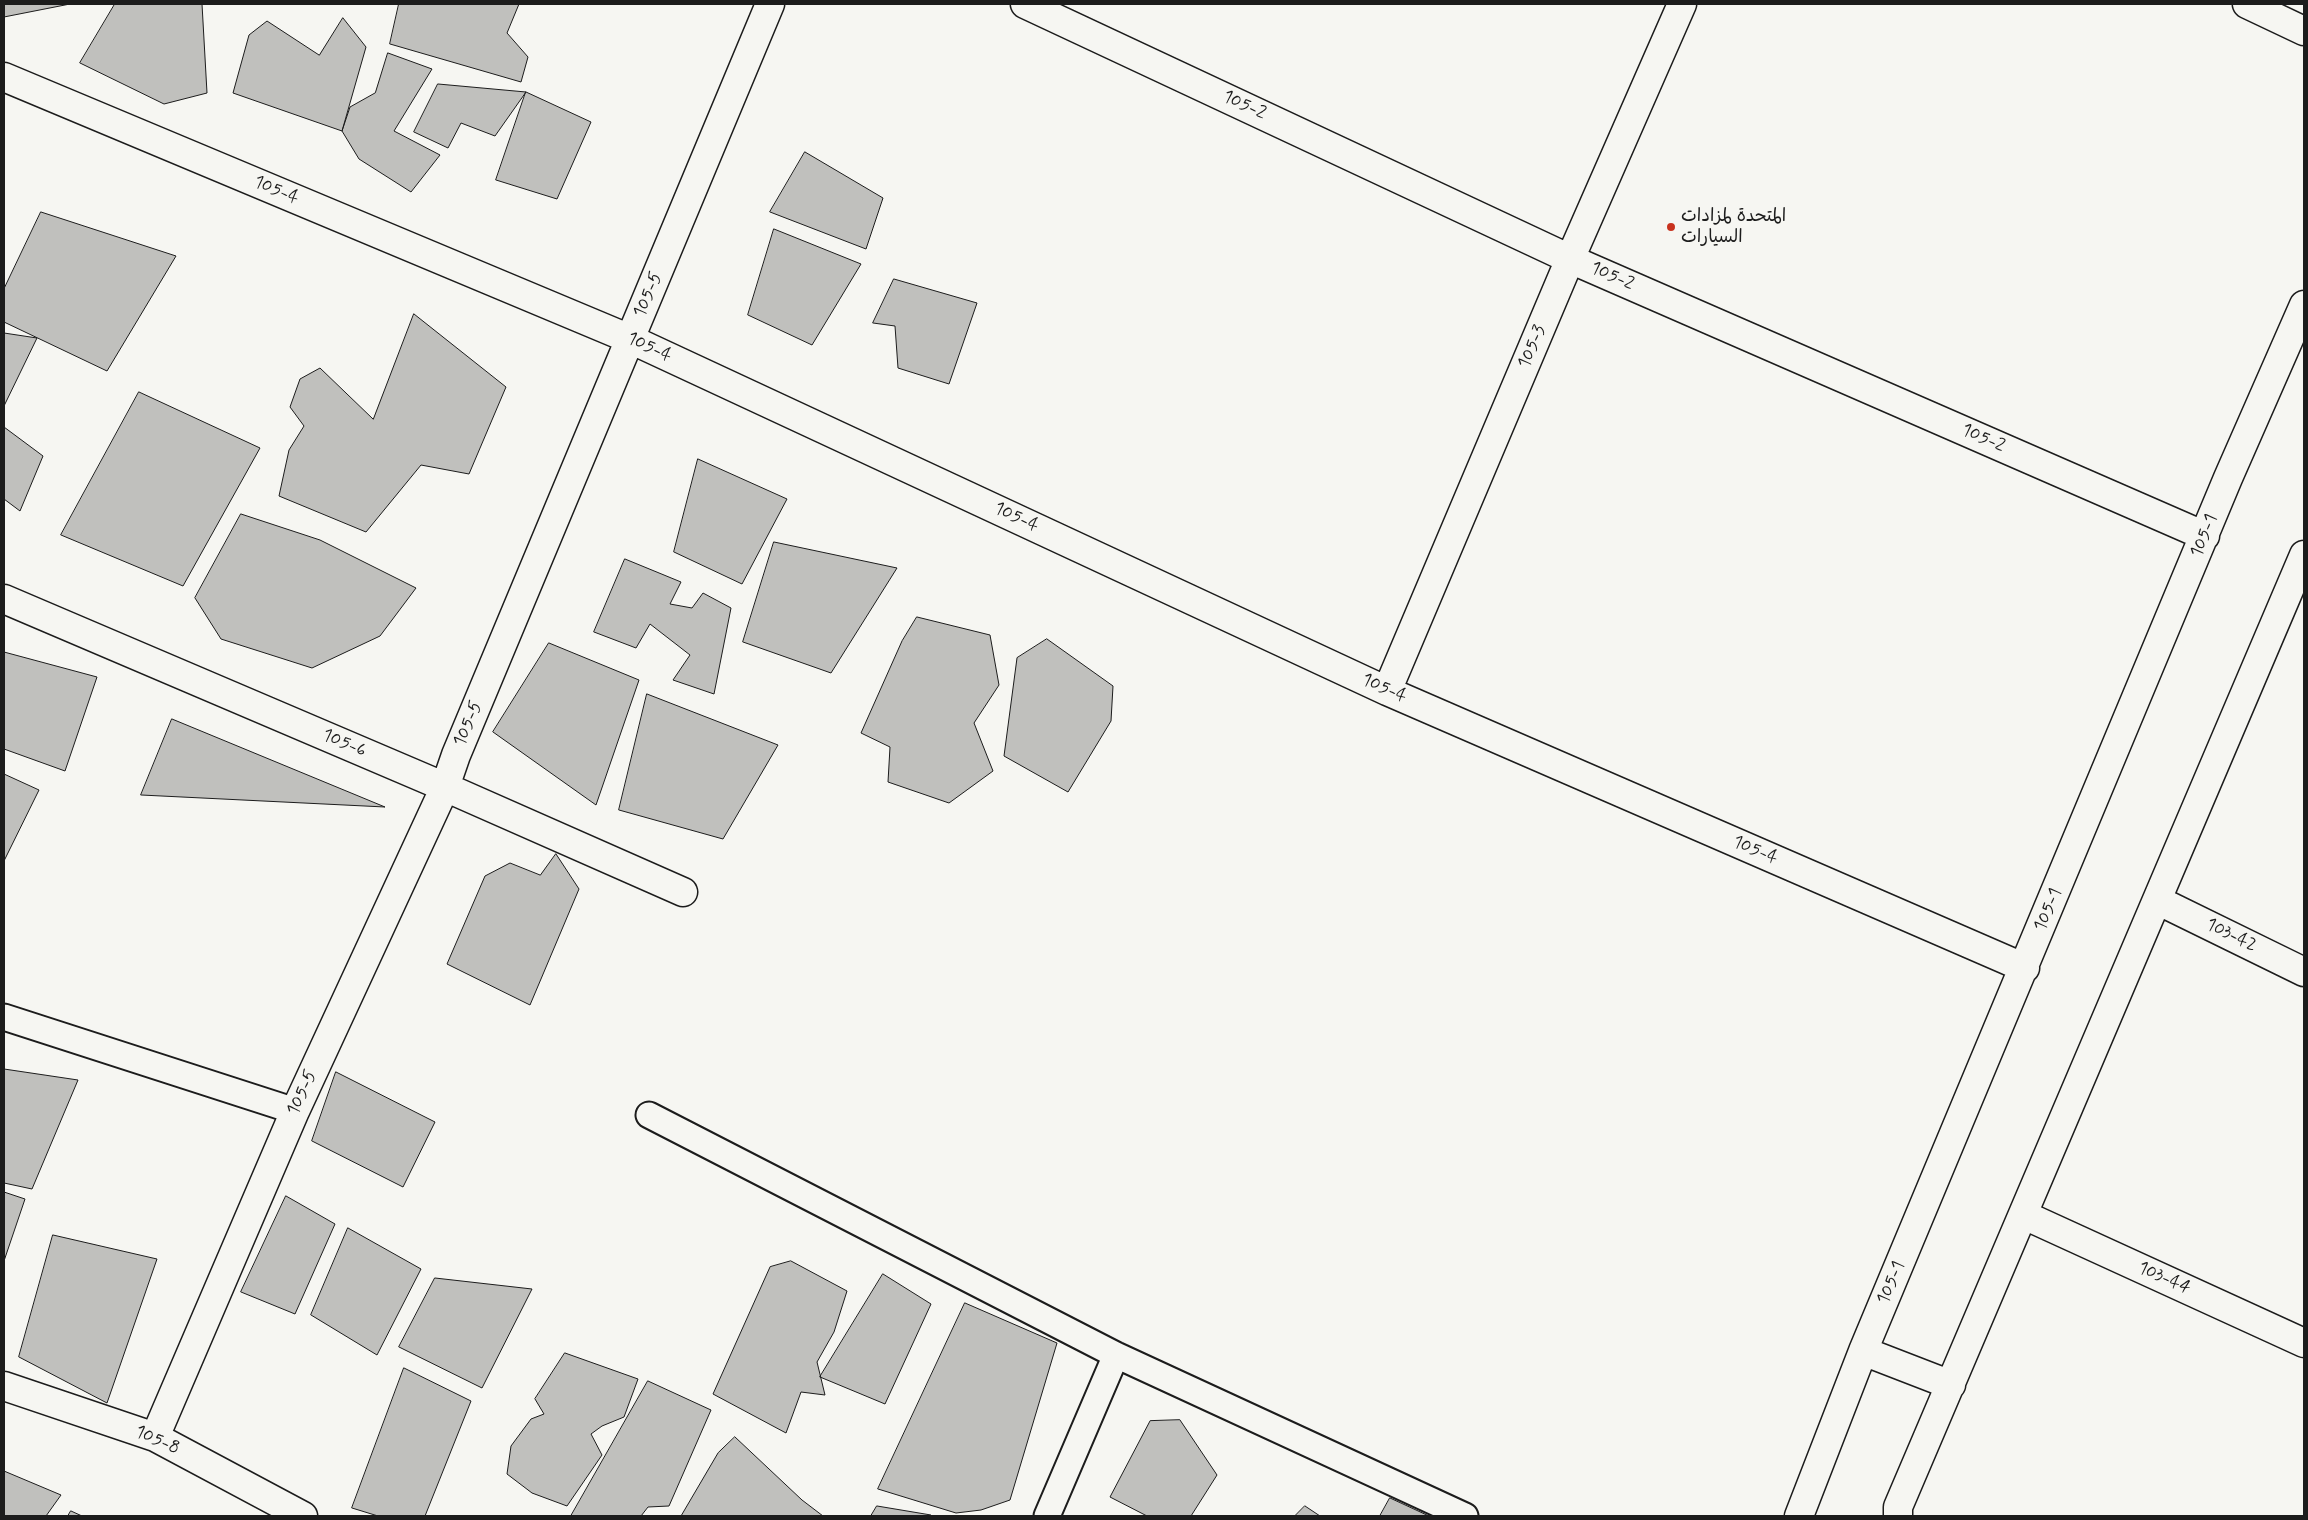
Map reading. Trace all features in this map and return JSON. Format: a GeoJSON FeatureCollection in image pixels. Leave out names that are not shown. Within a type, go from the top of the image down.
{"type":"FeatureCollection","features":[{"type":"Feature","properties":{"kind":"street","name":"105-5"},"geometry":{"type":"LineString","coordinates":[[155,1438],[295,1111],[445,787],[463,737],[770,4]]}},
{"type":"Feature","properties":{"kind":"street","name":"105-2"},"geometry":{"type":"LineString","coordinates":[[1025,4],[1570,259],[2205,536]]}},
{"type":"Feature","properties":{"kind":"street","name":"105-3"},"geometry":{"type":"LineString","coordinates":[[1387,691],[1570,259],[1682,4]]}},
{"type":"Feature","properties":{"kind":"street"},"geometry":{"type":"LineString","coordinates":[[2247,4],[2304,31]]}},
{"type":"Feature","properties":{"kind":"street","name":"105-4"},"geometry":{"type":"LineString","coordinates":[[4,78],[630,339],[1387,691],[2025,968]]}},
{"type":"Feature","properties":{"kind":"street","name":"105-1"},"geometry":{"type":"LineString","coordinates":[[1799,1516],[1863,1351],[2304,305]]}},
{"type":"Feature","properties":{"kind":"street"},"geometry":{"type":"LineString","coordinates":[[1898,1516],[1898,1507],[2304,555]]}},
{"type":"Feature","properties":{"kind":"street","name":"105-6"},"geometry":{"type":"LineString","coordinates":[[4,599],[445,787],[683,892]]}},
{"type":"Feature","properties":{"kind":"street","name":"103-42"},"geometry":{"type":"LineString","coordinates":[[2158,900],[2304,972]]}},
{"type":"Feature","properties":{"kind":"street","name":"103-44"},"geometry":{"type":"LineString","coordinates":[[2024,1215],[2304,1343]]}},
{"type":"Feature","properties":{"kind":"street"},"geometry":{"type":"LineString","coordinates":[[1863,1351],[1951,1385]]}},
{"type":"Feature","properties":{"kind":"street","name":"105-8"},"geometry":{"type":"LineString","coordinates":[[4,1386],[155,1438],[303,1516]]}},
{"type":"Feature","properties":{"kind":"lane"},"geometry":{"type":"LineString","coordinates":[[4,1017],[295,1111]]}},
{"type":"Feature","properties":{"kind":"lane"},"geometry":{"type":"LineString","coordinates":[[650,1115],[1116,1355],[1465,1516]]}},
{"type":"Feature","properties":{"kind":"lane"},"geometry":{"type":"LineString","coordinates":[[1047,1516],[1116,1355]]}},
{"type":"Feature","properties":{"kind":"building"},"geometry":{"type":"Polygon","coordinates":[[[4,4],[70,4],[4,17],[4,4]]]}},
{"type":"Feature","properties":{"kind":"building"},"geometry":{"type":"Polygon","coordinates":[[[115,4],[202,4],[207,93],[164,104],[80,63],[115,4]]]}},
{"type":"Feature","properties":{"kind":"building"},"geometry":{"type":"Polygon","coordinates":[[[399,4],[519,4],[507,33],[528,57],[521,82],[390,44],[399,4]]]}},
{"type":"Feature","properties":{"kind":"building"},"geometry":{"type":"Polygon","coordinates":[[[343,18],[366,47],[342,131],[233,93],[249,35],[267,21],[319,55],[343,18]]]}},
{"type":"Feature","properties":{"kind":"building"},"geometry":{"type":"Polygon","coordinates":[[[388,53],[432,69],[394,131],[440,155],[411,192],[359,159],[342,131],[350,107],[375,93],[388,53]]]}},
{"type":"Feature","properties":{"kind":"building"},"geometry":{"type":"Polygon","coordinates":[[[438,84],[526,92],[495,136],[461,123],[448,148],[414,132],[438,84]]]}},
{"type":"Feature","properties":{"kind":"building"},"geometry":{"type":"Polygon","coordinates":[[[526,92],[591,122],[557,199],[496,180],[526,92]]]}},
{"type":"Feature","properties":{"kind":"building"},"geometry":{"type":"Polygon","coordinates":[[[805,152],[883,198],[866,249],[770,212],[805,152]]]}},
{"type":"Feature","properties":{"kind":"building"},"geometry":{"type":"Polygon","coordinates":[[[41,212],[176,256],[107,371],[4,322],[4,289],[41,212]]]}},
{"type":"Feature","properties":{"kind":"building"},"geometry":{"type":"Polygon","coordinates":[[[774,229],[861,264],[812,345],[748,315],[774,229]]]}},
{"type":"Feature","properties":{"kind":"building"},"geometry":{"type":"Polygon","coordinates":[[[894,279],[977,303],[949,384],[898,368],[895,326],[873,323],[894,279]]]}},
{"type":"Feature","properties":{"kind":"building"},"geometry":{"type":"Polygon","coordinates":[[[414,314],[506,387],[469,474],[421,465],[366,532],[279,496],[289,450],[304,426],[290,407],[300,379],[320,368],[373,419],[414,314]]]}},
{"type":"Feature","properties":{"kind":"building"},"geometry":{"type":"Polygon","coordinates":[[[4,333],[37,338],[4,406],[4,333]]]}},
{"type":"Feature","properties":{"kind":"building"},"geometry":{"type":"Polygon","coordinates":[[[139,392],[260,448],[183,586],[61,535],[139,392]]]}},
{"type":"Feature","properties":{"kind":"building"},"geometry":{"type":"Polygon","coordinates":[[[4,427],[43,456],[20,511],[4,499],[4,427]]]}},
{"type":"Feature","properties":{"kind":"building"},"geometry":{"type":"Polygon","coordinates":[[[698,459],[787,499],[742,584],[674,552],[698,459]]]}},
{"type":"Feature","properties":{"kind":"building"},"geometry":{"type":"Polygon","coordinates":[[[241,514],[320,540],[416,588],[380,636],[312,668],[221,639],[195,598],[241,514]]]}},
{"type":"Feature","properties":{"kind":"building"},"geometry":{"type":"Polygon","coordinates":[[[774,542],[897,568],[831,673],[743,642],[774,542]]]}},
{"type":"Feature","properties":{"kind":"building"},"geometry":{"type":"Polygon","coordinates":[[[625,559],[681,582],[670,604],[692,608],[703,593],[731,608],[714,694],[673,680],[690,655],[650,624],[636,648],[594,632],[625,559]]]}},
{"type":"Feature","properties":{"kind":"building"},"geometry":{"type":"Polygon","coordinates":[[[917,617],[990,635],[999,685],[974,723],[993,771],[949,803],[888,782],[890,747],[861,733],[902,641],[917,617]]]}},
{"type":"Feature","properties":{"kind":"building"},"geometry":{"type":"Polygon","coordinates":[[[1047,639],[1113,686],[1111,721],[1068,792],[1004,756],[1017,658],[1047,639]]]}},
{"type":"Feature","properties":{"kind":"building"},"geometry":{"type":"Polygon","coordinates":[[[549,643],[639,680],[596,805],[493,732],[549,643]]]}},
{"type":"Feature","properties":{"kind":"building"},"geometry":{"type":"Polygon","coordinates":[[[4,652],[97,677],[65,771],[4,749],[4,652]]]}},
{"type":"Feature","properties":{"kind":"building"},"geometry":{"type":"Polygon","coordinates":[[[647,694],[778,745],[723,839],[619,810],[647,694]]]}},
{"type":"Feature","properties":{"kind":"building"},"geometry":{"type":"Polygon","coordinates":[[[172,719],[385,807],[141,795],[172,719]]]}},
{"type":"Feature","properties":{"kind":"building"},"geometry":{"type":"Polygon","coordinates":[[[4,774],[39,790],[4,861],[4,774]]]}},
{"type":"Feature","properties":{"kind":"building"},"geometry":{"type":"Polygon","coordinates":[[[556,854],[579,889],[530,1005],[447,964],[485,876],[510,863],[540,875],[556,854]]]}},
{"type":"Feature","properties":{"kind":"building"},"geometry":{"type":"Polygon","coordinates":[[[4,1069],[78,1080],[32,1189],[4,1183],[4,1069]]]}},
{"type":"Feature","properties":{"kind":"building"},"geometry":{"type":"Polygon","coordinates":[[[336,1072],[435,1122],[403,1187],[312,1141],[336,1072]]]}},
{"type":"Feature","properties":{"kind":"building"},"geometry":{"type":"Polygon","coordinates":[[[4,1192],[25,1199],[4,1261],[4,1192]]]}},
{"type":"Feature","properties":{"kind":"building"},"geometry":{"type":"Polygon","coordinates":[[[286,1196],[335,1224],[295,1314],[241,1292],[286,1196]]]}},
{"type":"Feature","properties":{"kind":"building"},"geometry":{"type":"Polygon","coordinates":[[[348,1228],[421,1269],[377,1355],[311,1315],[348,1228]]]}},
{"type":"Feature","properties":{"kind":"building"},"geometry":{"type":"Polygon","coordinates":[[[53,1235],[157,1259],[107,1403],[19,1357],[53,1235]]]}},
{"type":"Feature","properties":{"kind":"building"},"geometry":{"type":"Polygon","coordinates":[[[791,1261],[847,1291],[834,1332],[817,1362],[825,1395],[801,1392],[786,1433],[713,1394],[770,1267],[791,1261]]]}},
{"type":"Feature","properties":{"kind":"building"},"geometry":{"type":"Polygon","coordinates":[[[883,1274],[931,1304],[885,1404],[820,1377],[883,1274]]]}},
{"type":"Feature","properties":{"kind":"building"},"geometry":{"type":"Polygon","coordinates":[[[435,1278],[532,1289],[482,1388],[399,1347],[435,1278]]]}},
{"type":"Feature","properties":{"kind":"building"},"geometry":{"type":"Polygon","coordinates":[[[965,1303],[1057,1343],[1010,1500],[981,1510],[956,1513],[878,1489],[965,1303]]]}},
{"type":"Feature","properties":{"kind":"building"},"geometry":{"type":"Polygon","coordinates":[[[565,1353],[638,1379],[624,1417],[602,1426],[591,1434],[602,1455],[567,1506],[532,1493],[507,1474],[511,1446],[531,1419],[544,1414],[535,1399],[565,1353]]]}},
{"type":"Feature","properties":{"kind":"building"},"geometry":{"type":"Polygon","coordinates":[[[404,1368],[471,1401],[425,1516],[378,1516],[352,1508],[404,1368]]]}},
{"type":"Feature","properties":{"kind":"building"},"geometry":{"type":"Polygon","coordinates":[[[648,1381],[711,1410],[669,1506],[648,1507],[641,1516],[571,1516],[648,1381]]]}},
{"type":"Feature","properties":{"kind":"building"},"geometry":{"type":"Polygon","coordinates":[[[1180,1420],[1217,1475],[1191,1516],[1147,1516],[1110,1497],[1150,1421],[1180,1420]]]}},
{"type":"Feature","properties":{"kind":"building"},"geometry":{"type":"Polygon","coordinates":[[[735,1437],[802,1500],[823,1516],[681,1516],[718,1453],[735,1437]]]}},
{"type":"Feature","properties":{"kind":"building"},"geometry":{"type":"Polygon","coordinates":[[[4,1471],[61,1495],[46,1516],[4,1516],[4,1471]]]}},
{"type":"Feature","properties":{"kind":"building"},"geometry":{"type":"Polygon","coordinates":[[[1390,1498],[1429,1516],[1380,1516],[1390,1498]]]}},
{"type":"Feature","properties":{"kind":"building"},"geometry":{"type":"Polygon","coordinates":[[[877,1506],[931,1515],[932,1516],[871,1516],[877,1506]]]}},
{"type":"Feature","properties":{"kind":"building"},"geometry":{"type":"Polygon","coordinates":[[[1305,1506],[1320,1516],[1295,1516],[1305,1506]]]}},
{"type":"Feature","properties":{"kind":"building"},"geometry":{"type":"Polygon","coordinates":[[[71,1511],[82,1516],[68,1516],[71,1511]]]}},
{"type":"Feature","properties":{"kind":"place","name":"المتحدة لمزادات السيارات"},"geometry":{"type":"Point","coordinates":[1671,227]}}]}
